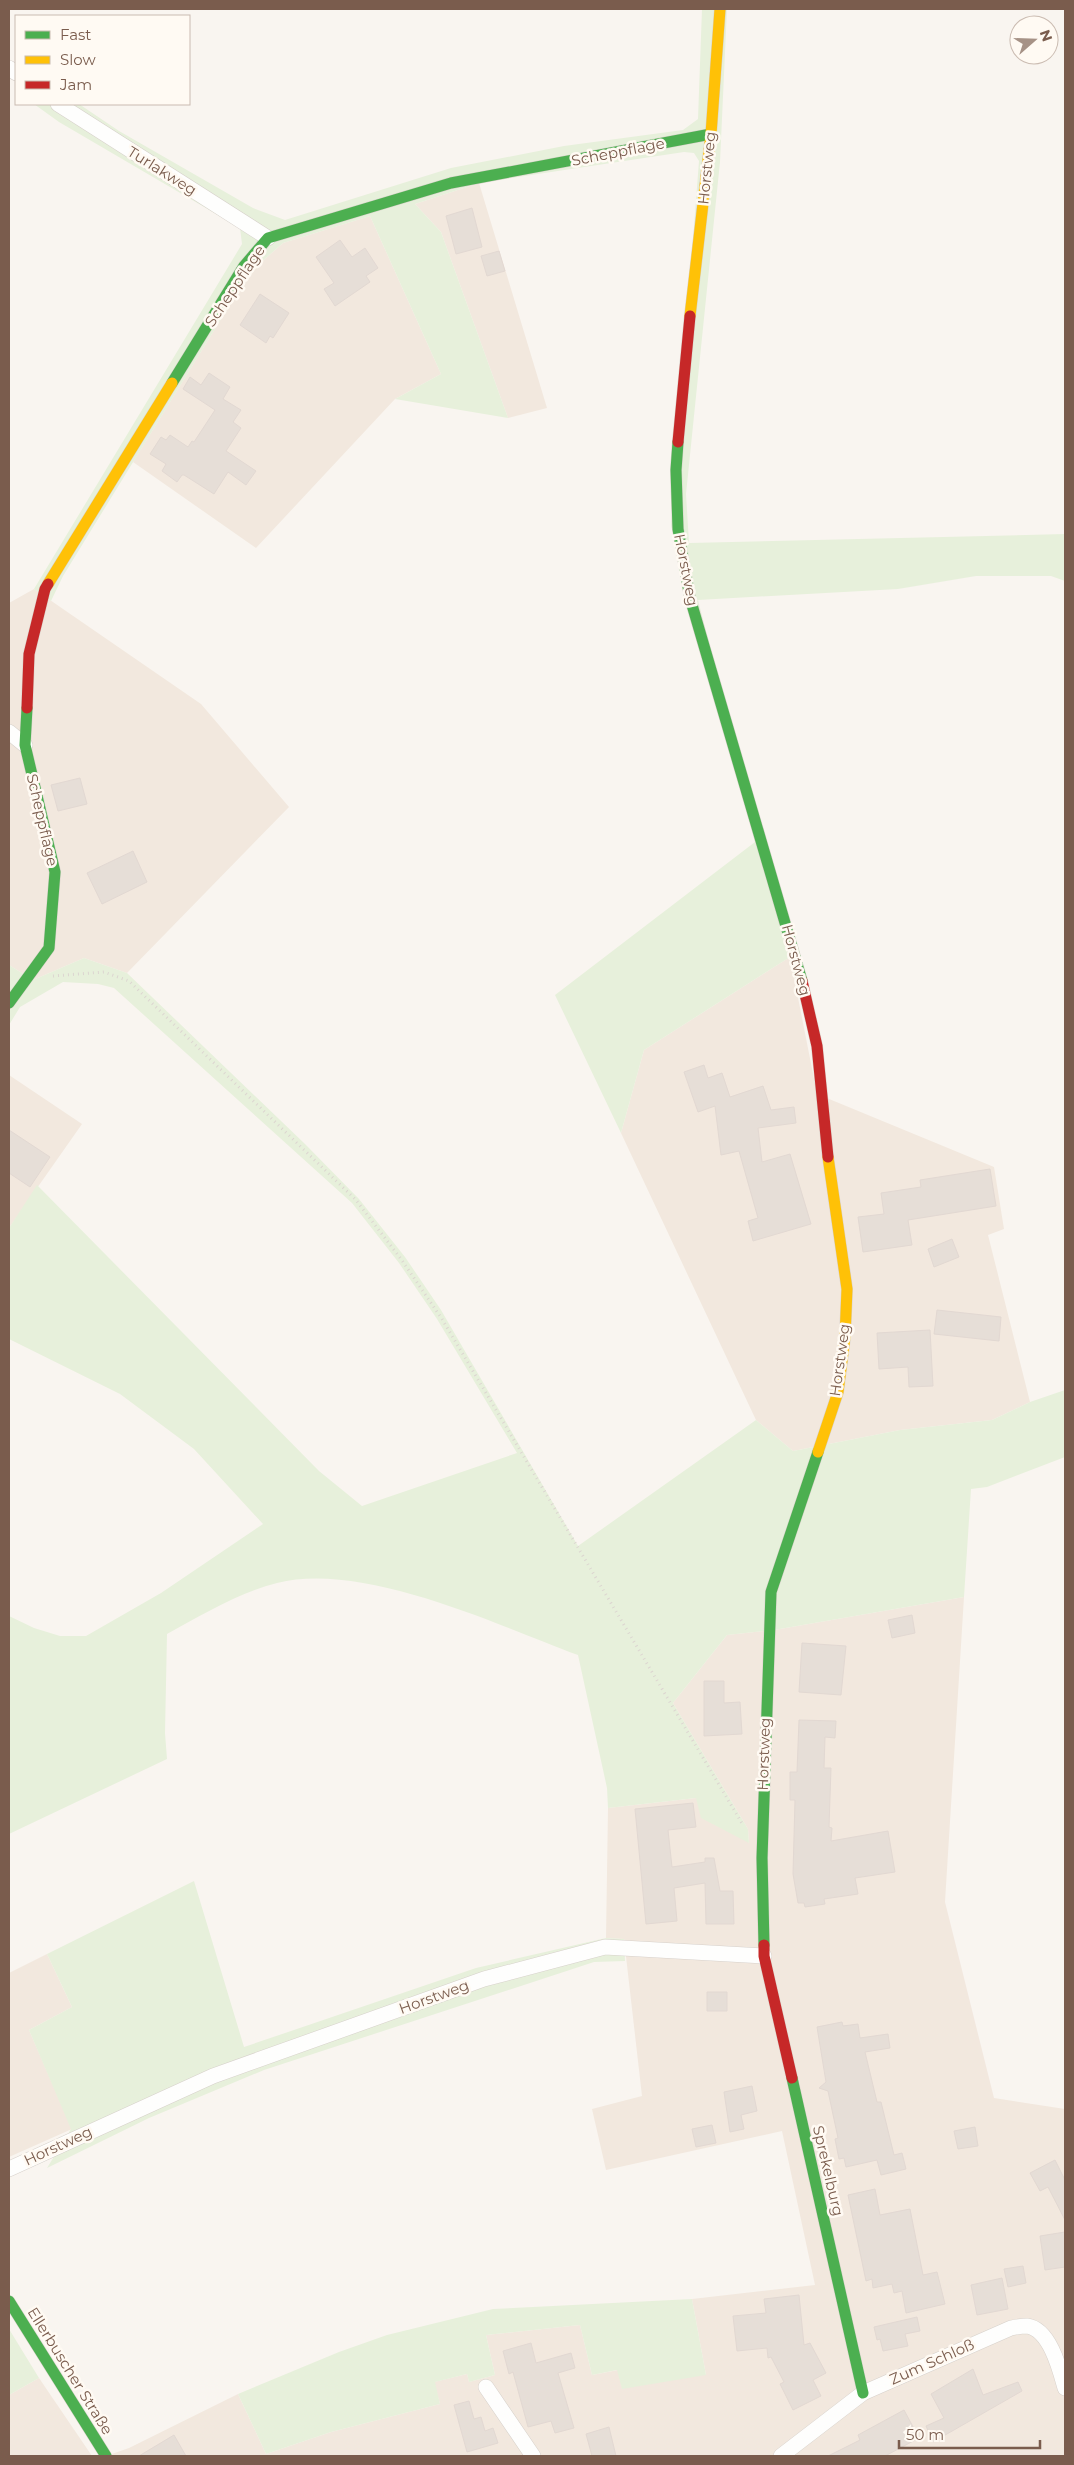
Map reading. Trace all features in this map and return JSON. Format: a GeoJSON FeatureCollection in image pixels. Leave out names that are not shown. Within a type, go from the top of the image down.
{"type":"FeatureCollection","features":[{"type":"Feature","properties":{"kind":"street","name":"Horstweg"},"geometry":{"type":"LineString","coordinates":[[9,2169],[213,2076],[484,1979],[605,1947],[764,1956],[763,1798],[771,1592],[838,1392],[845,1337],[847,1289],[828,1156],[817,1046],[802,981],[690,598],[678,529],[676,470],[681,394],[711,134],[720,9]]}},
{"type":"Feature","properties":{"kind":"street","name":"Turlakweg"},"geometry":{"type":"LineString","coordinates":[[60,105],[268,238]]}},
{"type":"Feature","properties":{"kind":"street","name":"Scheppflage"},"geometry":{"type":"LineString","coordinates":[[9,1003],[49,948],[55,872],[25,745],[29,654],[45,588],[244,266],[268,238],[451,183],[711,134]]}},
{"type":"Feature","properties":{"kind":"street"},"geometry":{"type":"LineString","coordinates":[[9,722],[25,713]]}},
{"type":"Feature","properties":{"kind":"street"},"geometry":{"type":"LineString","coordinates":[[9,732],[25,745]]}},
{"type":"Feature","properties":{"kind":"street","name":"Sprekelburg"},"geometry":{"type":"LineString","coordinates":[[764,1956],[864,2393]]}},
{"type":"Feature","properties":{"kind":"street","name":"Ellerbuscher Straße"},"geometry":{"type":"LineString","coordinates":[[9,2301],[106,2456]]}},
{"type":"Feature","properties":{"kind":"street","name":"Zum Schloß"},"geometry":{"type":"LineString","coordinates":[[781,2456],[864,2393],[1011,2328],[1029,2326],[1041,2334],[1056,2356],[1065,2388]]}},
{"type":"Feature","properties":{"kind":"street"},"geometry":{"type":"LineString","coordinates":[[486,2387],[534,2456]]}},
{"type":"Feature","properties":{"kind":"path"},"geometry":{"type":"LineString","coordinates":[[45,977],[104,972],[129,981],[356,1200],[401,1259],[442,1319],[747,1833]]}},
{"type":"Feature","properties":{"kind":"shaded area"},"geometry":{"type":"Polygon","coordinates":[[[479,183],[547,408],[508,418],[441,232],[415,204],[479,183]]]}},
{"type":"Feature","properties":{"kind":"shaded area"},"geometry":{"type":"Polygon","coordinates":[[[370,216],[441,374],[395,399],[256,548],[133,462],[250,272],[283,243],[370,216]]]}},
{"type":"Feature","properties":{"kind":"shaded area"},"geometry":{"type":"Polygon","coordinates":[[[34,589],[201,704],[289,807],[127,973],[84,958],[33,980],[9,965],[9,603],[34,589]]]}},
{"type":"Feature","properties":{"kind":"shaded area"},"geometry":{"type":"Polygon","coordinates":[[[790,957],[817,1094],[994,1167],[1004,1229],[988,1235],[1030,1402],[992,1420],[900,1430],[793,1451],[756,1420],[621,1133],[644,1050],[790,957]]]}},
{"type":"Feature","properties":{"kind":"shaded area"},"geometry":{"type":"Polygon","coordinates":[[[9,1075],[82,1124],[9,1228],[9,1075]]]}},
{"type":"Feature","properties":{"kind":"shaded area"},"geometry":{"type":"Polygon","coordinates":[[[964,1597],[945,1902],[994,2098],[1065,2109],[1065,2359],[1063,2360],[1065,2368],[1065,2456],[106,2456],[129,2448],[238,2394],[266,2454],[331,2432],[440,2404],[434,2382],[467,2374],[469,2382],[495,2375],[486,2335],[580,2325],[592,2375],[618,2370],[706,2375],[692,2299],[815,2285],[782,2131],[606,2170],[592,2109],[642,2096],[624,1939],[606,1938],[608,1808],[696,1798],[749,1843],[748,1829],[673,1703],[727,1635],[774,1630],[964,1597]]]}},
{"type":"Feature","properties":{"kind":"shaded area"},"geometry":{"type":"Polygon","coordinates":[[[47,1954],[72,2007],[29,2030],[72,2129],[9,2157],[9,1973],[47,1954]]]}},
{"type":"Feature","properties":{"kind":"shaded area"},"geometry":{"type":"Polygon","coordinates":[[[39,2378],[92,2456],[9,2456],[9,2395],[39,2378]]]}},
{"type":"Feature","properties":{"kind":"green space"},"geometry":{"type":"Polygon","coordinates":[[[702,9],[727,9],[720,162],[686,494],[689,543],[1065,534],[1065,581],[1051,576],[976,576],[898,589],[698,600],[790,957],[644,1050],[621,1133],[555,995],[755,842],[671,526],[699,161],[694,153],[684,152],[479,183],[415,204],[441,232],[508,418],[395,399],[441,374],[370,216],[283,243],[250,272],[63,576],[51,601],[34,589],[242,244],[240,228],[59,122],[35,105],[80,105],[119,131],[253,208],[285,220],[451,168],[564,146],[683,130],[698,119],[702,9]]]}},
{"type":"Feature","properties":{"kind":"green space"},"geometry":{"type":"Polygon","coordinates":[[[84,958],[127,973],[305,1144],[359,1199],[405,1257],[441,1310],[578,1546],[756,1420],[793,1451],[900,1430],[992,1420],[1030,1402],[1065,1390],[1065,1457],[987,1487],[971,1489],[964,1597],[774,1630],[727,1635],[673,1703],[748,1829],[749,1843],[701,1818],[696,1798],[608,1808],[607,1788],[578,1655],[470,1613],[389,1588],[349,1581],[311,1579],[277,1583],[263,1587],[220,1605],[167,1634],[165,1733],[167,1759],[9,1834],[9,1616],[34,1628],[60,1636],[86,1636],[161,1593],[263,1524],[194,1449],[120,1394],[9,1339],[9,1228],[37,1185],[319,1471],[362,1506],[517,1453],[437,1319],[399,1263],[352,1203],[114,988],[98,984],[63,982],[20,1007],[9,1025],[9,965],[33,980],[84,958]]]}},
{"type":"Feature","properties":{"kind":"green space"},"geometry":{"type":"Polygon","coordinates":[[[194,1881],[244,2047],[476,1968],[606,1938],[624,1939],[625,1961],[594,1962],[264,2070],[149,2118],[47,2168],[71,2129],[29,2030],[72,2007],[47,1954],[194,1881]]]}},
{"type":"Feature","properties":{"kind":"green space"},"geometry":{"type":"Polygon","coordinates":[[[692,2299],[706,2375],[622,2389],[617,2370],[592,2375],[580,2325],[486,2335],[495,2375],[469,2382],[467,2374],[435,2382],[440,2404],[331,2432],[266,2454],[238,2394],[339,2352],[387,2335],[493,2309],[692,2299]]]}},
{"type":"Feature","properties":{"kind":"green space"},"geometry":{"type":"Polygon","coordinates":[[[9,2329],[39,2378],[9,2395],[9,2329]]]}},
{"type":"Feature","properties":{"kind":"building"},"geometry":{"type":"Polygon","coordinates":[[[472,208],[482,247],[456,254],[446,216],[472,208]]]}},
{"type":"Feature","properties":{"kind":"building"},"geometry":{"type":"Polygon","coordinates":[[[340,240],[352,257],[365,248],[378,268],[366,276],[370,282],[335,306],[324,289],[334,283],[316,257],[340,240]]]}},
{"type":"Feature","properties":{"kind":"building"},"geometry":{"type":"Polygon","coordinates":[[[499,251],[505,271],[487,276],[481,256],[499,251]]]}},
{"type":"Feature","properties":{"kind":"building"},"geometry":{"type":"Polygon","coordinates":[[[260,294],[289,313],[273,338],[270,336],[266,343],[240,325],[260,294]]]}},
{"type":"Feature","properties":{"kind":"building"},"geometry":{"type":"Polygon","coordinates":[[[209,373],[230,387],[223,399],[241,410],[233,422],[241,428],[226,451],[256,471],[246,485],[228,472],[214,494],[184,475],[177,482],[162,471],[166,464],[150,454],[161,437],[166,440],[170,435],[188,447],[192,441],[194,442],[215,410],[183,389],[190,377],[201,385],[209,373]]]}},
{"type":"Feature","properties":{"kind":"building"},"geometry":{"type":"Polygon","coordinates":[[[80,778],[87,804],[58,811],[51,785],[80,778]]]}},
{"type":"Feature","properties":{"kind":"building"},"geometry":{"type":"Polygon","coordinates":[[[133,851],[147,882],[102,904],[87,873],[133,851]]]}},
{"type":"Feature","properties":{"kind":"building"},"geometry":{"type":"Polygon","coordinates":[[[704,1065],[708,1078],[722,1073],[730,1097],[763,1086],[771,1110],[794,1107],[796,1123],[758,1128],[762,1162],[790,1154],[811,1224],[753,1241],[748,1221],[758,1218],[739,1151],[721,1155],[715,1106],[698,1112],[684,1072],[704,1065]]]}},
{"type":"Feature","properties":{"kind":"building"},"geometry":{"type":"Polygon","coordinates":[[[9,1130],[50,1157],[30,1187],[9,1173],[9,1130]]]}},
{"type":"Feature","properties":{"kind":"building"},"geometry":{"type":"Polygon","coordinates":[[[990,1169],[996,1206],[908,1220],[912,1245],[863,1252],[858,1217],[884,1214],[881,1193],[921,1187],[920,1180],[990,1169]]]}},
{"type":"Feature","properties":{"kind":"building"},"geometry":{"type":"Polygon","coordinates":[[[952,1239],[959,1257],[934,1267],[928,1249],[952,1239]]]}},
{"type":"Feature","properties":{"kind":"building"},"geometry":{"type":"Polygon","coordinates":[[[937,1310],[1001,1317],[999,1341],[934,1334],[937,1310]]]}},
{"type":"Feature","properties":{"kind":"building"},"geometry":{"type":"Polygon","coordinates":[[[930,1330],[933,1386],[909,1387],[908,1367],[879,1369],[877,1333],[930,1330]]]}},
{"type":"Feature","properties":{"kind":"building"},"geometry":{"type":"Polygon","coordinates":[[[912,1615],[915,1633],[892,1638],[888,1620],[912,1615]]]}},
{"type":"Feature","properties":{"kind":"building"},"geometry":{"type":"Polygon","coordinates":[[[802,1643],[846,1646],[841,1695],[799,1692],[802,1643]]]}},
{"type":"Feature","properties":{"kind":"building"},"geometry":{"type":"Polygon","coordinates":[[[704,1681],[724,1681],[724,1703],[740,1702],[742,1734],[704,1736],[704,1681]]]}},
{"type":"Feature","properties":{"kind":"building"},"geometry":{"type":"Polygon","coordinates":[[[799,1720],[836,1721],[835,1738],[825,1737],[824,1768],[831,1768],[829,1827],[832,1828],[831,1841],[888,1831],[895,1872],[855,1878],[858,1894],[824,1899],[825,1904],[805,1907],[804,1903],[798,1903],[793,1874],[795,1800],[790,1800],[790,1772],[797,1772],[799,1720]]]}},
{"type":"Feature","properties":{"kind":"building"},"geometry":{"type":"Polygon","coordinates":[[[693,1803],[696,1827],[668,1830],[672,1867],[705,1862],[705,1858],[714,1858],[720,1891],[733,1891],[734,1924],[706,1924],[705,1883],[674,1888],[677,1921],[646,1924],[635,1809],[693,1803]]]}},
{"type":"Feature","properties":{"kind":"building"},"geometry":{"type":"Polygon","coordinates":[[[707,1992],[727,1992],[727,2011],[707,2011],[707,1992]]]}},
{"type":"Feature","properties":{"kind":"building"},"geometry":{"type":"Polygon","coordinates":[[[842,2022],[843,2026],[858,2024],[860,2038],[888,2034],[890,2048],[865,2052],[877,2102],[881,2102],[894,2155],[902,2153],[906,2169],[881,2175],[877,2160],[846,2167],[844,2158],[839,2159],[835,2139],[838,2138],[828,2091],[819,2088],[826,2082],[817,2027],[842,2022]]]}},
{"type":"Feature","properties":{"kind":"building"},"geometry":{"type":"Polygon","coordinates":[[[752,2086],[757,2111],[741,2115],[744,2129],[730,2132],[724,2092],[752,2086]]]}},
{"type":"Feature","properties":{"kind":"building"},"geometry":{"type":"Polygon","coordinates":[[[712,2125],[716,2143],[696,2147],[692,2129],[712,2125]]]}},
{"type":"Feature","properties":{"kind":"building"},"geometry":{"type":"Polygon","coordinates":[[[975,2127],[978,2146],[958,2149],[954,2131],[975,2127]]]}},
{"type":"Feature","properties":{"kind":"building"},"geometry":{"type":"Polygon","coordinates":[[[1055,2160],[1065,2180],[1065,2220],[1048,2187],[1040,2191],[1030,2173],[1055,2160]]]}},
{"type":"Feature","properties":{"kind":"building"},"geometry":{"type":"Polygon","coordinates":[[[875,2189],[880,2215],[910,2209],[923,2275],[937,2272],[945,2304],[906,2313],[902,2291],[894,2293],[892,2284],[873,2288],[872,2279],[866,2281],[848,2195],[875,2189]]]}},
{"type":"Feature","properties":{"kind":"building"},"geometry":{"type":"Polygon","coordinates":[[[1065,2232],[1065,2267],[1045,2270],[1040,2236],[1065,2232]]]}},
{"type":"Feature","properties":{"kind":"building"},"geometry":{"type":"Polygon","coordinates":[[[1023,2266],[1026,2283],[1008,2287],[1004,2269],[1023,2266]]]}},
{"type":"Feature","properties":{"kind":"building"},"geometry":{"type":"Polygon","coordinates":[[[1002,2278],[1008,2309],[977,2315],[971,2285],[1002,2278]]]}},
{"type":"Feature","properties":{"kind":"building"},"geometry":{"type":"Polygon","coordinates":[[[799,2295],[804,2345],[810,2343],[826,2373],[813,2380],[821,2396],[793,2410],[780,2384],[784,2382],[771,2357],[768,2358],[767,2348],[737,2351],[733,2316],[766,2313],[764,2299],[799,2295]]]}},
{"type":"Feature","properties":{"kind":"building"},"geometry":{"type":"Polygon","coordinates":[[[917,2317],[920,2331],[905,2334],[908,2346],[883,2351],[880,2339],[877,2340],[874,2327],[917,2317]]]}},
{"type":"Feature","properties":{"kind":"building"},"geometry":{"type":"Polygon","coordinates":[[[531,2343],[536,2363],[571,2353],[575,2368],[558,2373],[574,2428],[555,2433],[551,2421],[528,2427],[513,2372],[509,2374],[503,2351],[531,2343]]]}},
{"type":"Feature","properties":{"kind":"building"},"geometry":{"type":"Polygon","coordinates":[[[973,2369],[983,2395],[1018,2382],[1022,2391],[933,2442],[926,2426],[944,2418],[931,2394],[973,2369]]]}},
{"type":"Feature","properties":{"kind":"building"},"geometry":{"type":"Polygon","coordinates":[[[469,2401],[474,2419],[481,2417],[485,2431],[493,2428],[498,2443],[467,2452],[454,2405],[469,2401]]]}},
{"type":"Feature","properties":{"kind":"building"},"geometry":{"type":"Polygon","coordinates":[[[904,2410],[919,2438],[885,2456],[828,2456],[860,2440],[858,2435],[904,2410]]]}},
{"type":"Feature","properties":{"kind":"building"},"geometry":{"type":"Polygon","coordinates":[[[609,2427],[616,2456],[592,2456],[586,2434],[609,2427]]]}},
{"type":"Feature","properties":{"kind":"building"},"geometry":{"type":"Polygon","coordinates":[[[174,2435],[186,2456],[139,2456],[174,2435]]]}},
{"type":"Feature","properties":{"kind":"traffic: fast"},"geometry":{"type":"LineString","coordinates":[[172,383],[244,266],[268,238],[451,183],[711,134]]}},
{"type":"Feature","properties":{"kind":"traffic: fast"},"geometry":{"type":"LineString","coordinates":[[678,442],[676,470],[678,529],[690,598],[802,981]]}},
{"type":"Feature","properties":{"kind":"traffic: fast"},"geometry":{"type":"LineString","coordinates":[[9,1003],[49,948],[55,872],[25,745],[27,708]]}},
{"type":"Feature","properties":{"kind":"traffic: fast"},"geometry":{"type":"LineString","coordinates":[[764,1945],[762,1858],[771,1592],[818,1452]]}},
{"type":"Feature","properties":{"kind":"traffic: fast"},"geometry":{"type":"LineString","coordinates":[[792,2078],[863,2393]]}},
{"type":"Feature","properties":{"kind":"traffic: fast"},"geometry":{"type":"LineString","coordinates":[[9,2301],[106,2456]]}},
{"type":"Feature","properties":{"kind":"traffic: slow"},"geometry":{"type":"LineString","coordinates":[[690,316],[711,134],[720,9]]}},
{"type":"Feature","properties":{"kind":"traffic: slow"},"geometry":{"type":"LineString","coordinates":[[48,584],[172,383]]}},
{"type":"Feature","properties":{"kind":"traffic: slow"},"geometry":{"type":"LineString","coordinates":[[818,1452],[838,1392],[845,1337],[847,1289],[828,1157]]}},
{"type":"Feature","properties":{"kind":"traffic: jam"},"geometry":{"type":"LineString","coordinates":[[678,442],[690,316]]}},
{"type":"Feature","properties":{"kind":"traffic: jam"},"geometry":{"type":"LineString","coordinates":[[27,708],[29,654],[45,589],[48,584]]}},
{"type":"Feature","properties":{"kind":"traffic: jam"},"geometry":{"type":"LineString","coordinates":[[802,981],[817,1046],[828,1157]]}},
{"type":"Feature","properties":{"kind":"traffic: jam"},"geometry":{"type":"LineString","coordinates":[[764,1945],[764,1956],[792,2078]]}}]}
